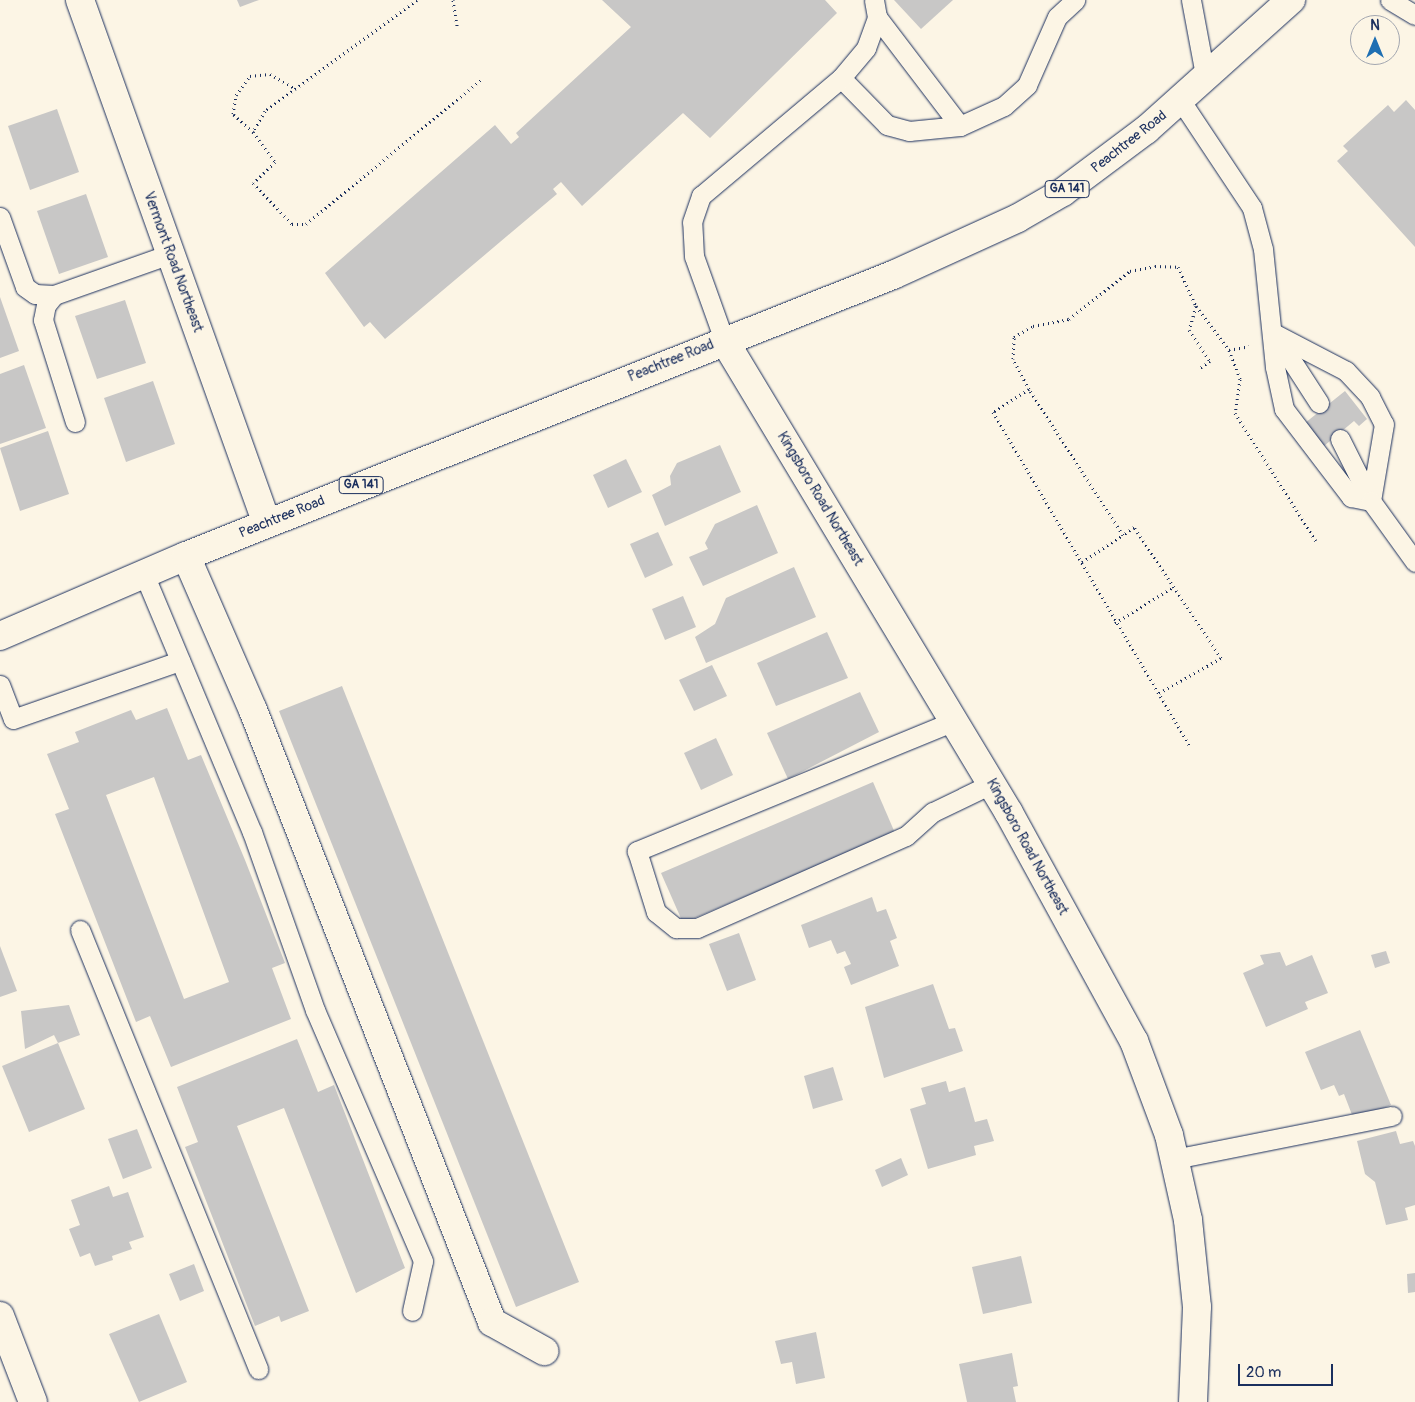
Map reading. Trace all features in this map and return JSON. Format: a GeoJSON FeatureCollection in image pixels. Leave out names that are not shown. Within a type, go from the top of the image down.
{"type":"FeatureCollection","features":[{"type":"Feature","properties":{"kind":"main road","name":"Vermont Road Northeast"},"geometry":{"type":"LineString","coordinates":[[80,0],[267,524]]}},
{"type":"Feature","properties":{"kind":"main road","name":"Peachtree Road"},"geometry":{"type":"LineString","coordinates":[[0,636],[186,556],[893,274],[1018,218],[1063,192],[1181,101],[1205,75],[1291,0]]}},
{"type":"Feature","properties":{"kind":"main road","name":"Kingsboro Road Northeast"},"geometry":{"type":"LineString","coordinates":[[724,340],[991,784],[1134,1042],[1174,1159],[1188,1220],[1196,1307],[1194,1402]]}},
{"type":"Feature","properties":{"kind":"main road"},"geometry":{"type":"LineString","coordinates":[[186,556],[253,710],[492,1322],[544,1351]]}},
{"type":"Feature","properties":{"kind":"main road"},"geometry":{"type":"LineString","coordinates":[[0,1316],[33,1402]]}},
{"type":"Feature","properties":{"kind":"lane"},"geometry":{"type":"LineString","coordinates":[[840,78],[887,125],[909,131],[960,126],[1004,106],[1027,85],[1057,17],[1075,0]]}},
{"type":"Feature","properties":{"kind":"lane"},"geometry":{"type":"LineString","coordinates":[[1191,0],[1205,75]]}},
{"type":"Feature","properties":{"kind":"lane"},"geometry":{"type":"LineString","coordinates":[[1390,0],[1415,15]]}},
{"type":"Feature","properties":{"kind":"lane"},"geometry":{"type":"LineString","coordinates":[[876,8],[960,126]]}},
{"type":"Feature","properties":{"kind":"lane"},"geometry":{"type":"LineString","coordinates":[[724,340],[694,256],[692,222],[701,196],[840,78],[866,48],[876,8]]}},
{"type":"Feature","properties":{"kind":"lane"},"geometry":{"type":"LineString","coordinates":[[1181,101],[1252,208],[1275,334],[1275,367],[1284,409],[1351,497],[1371,501]]}},
{"type":"Feature","properties":{"kind":"lane"},"geometry":{"type":"LineString","coordinates":[[0,217],[25,287],[35,294],[54,295],[170,254]]}},
{"type":"Feature","properties":{"kind":"lane"},"geometry":{"type":"LineString","coordinates":[[54,295],[43,320],[75,422]]}},
{"type":"Feature","properties":{"kind":"lane"},"geometry":{"type":"LineString","coordinates":[[1275,334],[1318,404]]}},
{"type":"Feature","properties":{"kind":"lane"},"geometry":{"type":"LineString","coordinates":[[1275,334],[1346,371],[1370,397],[1384,424],[1371,501]]}},
{"type":"Feature","properties":{"kind":"lane"},"geometry":{"type":"LineString","coordinates":[[1340,439],[1371,501],[1415,562]]}},
{"type":"Feature","properties":{"kind":"lane"},"geometry":{"type":"LineString","coordinates":[[144,574],[252,832],[315,1010],[423,1260],[412,1311]]}},
{"type":"Feature","properties":{"kind":"lane"},"geometry":{"type":"LineString","coordinates":[[0,685],[13,719],[180,661]]}},
{"type":"Feature","properties":{"kind":"lane"},"geometry":{"type":"LineString","coordinates":[[954,721],[637,851],[656,912],[676,928],[697,928],[906,836],[933,812],[991,784]]}},
{"type":"Feature","properties":{"kind":"lane"},"geometry":{"type":"LineString","coordinates":[[80,930],[258,1369]]}},
{"type":"Feature","properties":{"kind":"lane"},"geometry":{"type":"LineString","coordinates":[[1174,1159],[1392,1116]]}},
{"type":"Feature","properties":{"kind":"path"},"geometry":{"type":"LineString","coordinates":[[253,132],[264,111],[296,90],[417,0]]}},
{"type":"Feature","properties":{"kind":"path"},"geometry":{"type":"LineString","coordinates":[[453,0],[457,26]]}},
{"type":"Feature","properties":{"kind":"path"},"geometry":{"type":"LineString","coordinates":[[296,90],[270,74],[250,76],[236,95],[234,114],[253,132],[275,162],[253,183],[292,224],[306,224],[483,78]]}},
{"type":"Feature","properties":{"kind":"path"},"geometry":{"type":"LineString","coordinates":[[1123,534],[1029,389],[1013,360],[1014,337],[1033,326],[1069,319],[1130,271],[1178,267],[1196,306],[1229,350],[1240,379],[1235,414],[1316,541]]}},
{"type":"Feature","properties":{"kind":"path"},"geometry":{"type":"LineString","coordinates":[[1196,306],[1189,330],[1210,361],[1200,368]]}},
{"type":"Feature","properties":{"kind":"path"},"geometry":{"type":"LineString","coordinates":[[1229,350],[1257,345]]}},
{"type":"Feature","properties":{"kind":"path"},"geometry":{"type":"LineString","coordinates":[[1029,389],[993,412],[1082,562],[1115,623],[1190,746]]}},
{"type":"Feature","properties":{"kind":"path"},"geometry":{"type":"LineString","coordinates":[[1082,562],[1134,527],[1173,588],[1222,658],[1159,693]]}},
{"type":"Feature","properties":{"kind":"path"},"geometry":{"type":"LineString","coordinates":[[1115,623],[1173,588]]}},
{"type":"Feature","properties":{"kind":"building"},"geometry":{"type":"Polygon","coordinates":[[[237,0],[259,0],[240,7],[237,0]]]}},
{"type":"Feature","properties":{"kind":"building"},"geometry":{"type":"Polygon","coordinates":[[[602,0],[825,0],[837,13],[710,138],[683,113],[582,206],[561,182],[553,189],[557,194],[385,339],[370,322],[364,327],[325,273],[495,125],[511,144],[519,137],[516,133],[631,27],[602,0]]]}},
{"type":"Feature","properties":{"kind":"building"},"geometry":{"type":"Polygon","coordinates":[[[894,0],[953,0],[921,29],[894,0]]]}},
{"type":"Feature","properties":{"kind":"building"},"geometry":{"type":"Polygon","coordinates":[[[1406,100],[1415,110],[1415,247],[1337,161],[1348,151],[1343,146],[1388,105],[1394,112],[1406,100]]]}},
{"type":"Feature","properties":{"kind":"building"},"geometry":{"type":"Polygon","coordinates":[[[57,109],[79,172],[30,190],[8,126],[57,109]]]}},
{"type":"Feature","properties":{"kind":"building"},"geometry":{"type":"Polygon","coordinates":[[[86,194],[108,257],[59,274],[37,211],[86,194]]]}},
{"type":"Feature","properties":{"kind":"building"},"geometry":{"type":"Polygon","coordinates":[[[0,297],[19,351],[0,358],[0,297]]]}},
{"type":"Feature","properties":{"kind":"building"},"geometry":{"type":"Polygon","coordinates":[[[125,300],[146,363],[97,379],[75,316],[125,300]]]}},
{"type":"Feature","properties":{"kind":"building"},"geometry":{"type":"Polygon","coordinates":[[[24,365],[46,428],[0,444],[0,374],[24,365]]]}},
{"type":"Feature","properties":{"kind":"building"},"geometry":{"type":"Polygon","coordinates":[[[153,381],[175,444],[126,462],[104,398],[153,381]]]}},
{"type":"Feature","properties":{"kind":"building"},"geometry":{"type":"Polygon","coordinates":[[[1345,391],[1367,419],[1359,426],[1354,421],[1324,446],[1305,423],[1345,391]]]}},
{"type":"Feature","properties":{"kind":"building"},"geometry":{"type":"Polygon","coordinates":[[[48,431],[69,494],[20,511],[0,448],[48,431]]]}},
{"type":"Feature","properties":{"kind":"building"},"geometry":{"type":"Polygon","coordinates":[[[720,445],[741,492],[665,526],[652,495],[671,485],[670,476],[677,463],[720,445]]]}},
{"type":"Feature","properties":{"kind":"building"},"geometry":{"type":"Polygon","coordinates":[[[626,459],[642,492],[608,508],[593,475],[626,459]]]}},
{"type":"Feature","properties":{"kind":"building"},"geometry":{"type":"Polygon","coordinates":[[[757,505],[778,553],[703,586],[689,557],[708,549],[705,543],[715,524],[757,505]]]}},
{"type":"Feature","properties":{"kind":"building"},"geometry":{"type":"Polygon","coordinates":[[[658,532],[673,565],[645,578],[630,544],[658,532]]]}},
{"type":"Feature","properties":{"kind":"building"},"geometry":{"type":"Polygon","coordinates":[[[794,567],[816,617],[706,663],[695,637],[715,624],[726,598],[794,567]]]}},
{"type":"Feature","properties":{"kind":"building"},"geometry":{"type":"Polygon","coordinates":[[[683,596],[696,627],[665,640],[652,609],[683,596]]]}},
{"type":"Feature","properties":{"kind":"building"},"geometry":{"type":"Polygon","coordinates":[[[827,632],[848,678],[776,706],[757,663],[827,632]]]}},
{"type":"Feature","properties":{"kind":"building"},"geometry":{"type":"Polygon","coordinates":[[[712,665],[727,696],[694,711],[679,680],[712,665]]]}},
{"type":"Feature","properties":{"kind":"building"},"geometry":{"type":"Polygon","coordinates":[[[342,686],[579,1282],[516,1307],[279,711],[342,686]]]}},
{"type":"Feature","properties":{"kind":"building"},"geometry":{"type":"Polygon","coordinates":[[[860,692],[879,732],[788,779],[767,733],[860,692]]]}},
{"type":"Feature","properties":{"kind":"building"},"geometry":{"type":"Polygon","coordinates":[[[167,708],[188,760],[201,755],[285,963],[272,968],[291,1019],[171,1067],[150,1016],[136,1022],[55,814],[69,809],[47,754],[79,742],[75,732],[131,710],[136,720],[167,708]],[[154,777],[106,795],[184,999],[229,982],[154,777]]]}},
{"type":"Feature","properties":{"kind":"building"},"geometry":{"type":"Polygon","coordinates":[[[716,738],[733,775],[701,790],[684,753],[716,738]]]}},
{"type":"Feature","properties":{"kind":"building"},"geometry":{"type":"Polygon","coordinates":[[[873,782],[895,833],[683,923],[661,873],[873,782]]]}},
{"type":"Feature","properties":{"kind":"building"},"geometry":{"type":"Polygon","coordinates":[[[872,897],[877,912],[886,909],[897,938],[890,941],[899,966],[851,985],[844,967],[851,964],[845,951],[837,954],[831,940],[809,948],[801,925],[872,897]]]}},
{"type":"Feature","properties":{"kind":"building"},"geometry":{"type":"Polygon","coordinates":[[[739,933],[756,980],[727,991],[709,944],[739,933]]]}},
{"type":"Feature","properties":{"kind":"building"},"geometry":{"type":"Polygon","coordinates":[[[0,946],[17,991],[0,997],[0,946]]]}},
{"type":"Feature","properties":{"kind":"building"},"geometry":{"type":"Polygon","coordinates":[[[1386,951],[1390,963],[1375,968],[1371,955],[1386,951]]]}},
{"type":"Feature","properties":{"kind":"building"},"geometry":{"type":"Polygon","coordinates":[[[1280,952],[1286,966],[1312,955],[1328,993],[1305,1002],[1308,1009],[1266,1027],[1243,973],[1264,964],[1260,955],[1280,952]]]}},
{"type":"Feature","properties":{"kind":"building"},"geometry":{"type":"Polygon","coordinates":[[[933,984],[949,1029],[955,1028],[963,1051],[884,1078],[865,1007],[933,984]]]}},
{"type":"Feature","properties":{"kind":"building"},"geometry":{"type":"Polygon","coordinates":[[[69,1005],[80,1035],[58,1043],[54,1035],[25,1049],[21,1011],[69,1005]]]}},
{"type":"Feature","properties":{"kind":"building"},"geometry":{"type":"Polygon","coordinates":[[[1360,1030],[1391,1105],[1354,1120],[1344,1094],[1339,1096],[1334,1085],[1321,1090],[1305,1052],[1360,1030]]]}},
{"type":"Feature","properties":{"kind":"building"},"geometry":{"type":"Polygon","coordinates":[[[297,1039],[318,1092],[334,1085],[405,1268],[356,1293],[284,1108],[237,1126],[309,1311],[281,1322],[279,1316],[255,1326],[185,1147],[198,1142],[177,1087],[297,1039]]]}},
{"type":"Feature","properties":{"kind":"building"},"geometry":{"type":"Polygon","coordinates":[[[58,1043],[85,1109],[29,1132],[2,1066],[58,1043]]]}},
{"type":"Feature","properties":{"kind":"building"},"geometry":{"type":"Polygon","coordinates":[[[833,1067],[843,1100],[813,1109],[804,1076],[833,1067]]]}},
{"type":"Feature","properties":{"kind":"building"},"geometry":{"type":"Polygon","coordinates":[[[946,1081],[949,1092],[965,1087],[975,1122],[987,1119],[994,1141],[974,1146],[976,1155],[928,1169],[910,1109],[926,1104],[921,1088],[946,1081]]]}},
{"type":"Feature","properties":{"kind":"building"},"geometry":{"type":"Polygon","coordinates":[[[137,1129],[152,1168],[123,1179],[108,1139],[137,1129]]]}},
{"type":"Feature","properties":{"kind":"building"},"geometry":{"type":"Polygon","coordinates":[[[1396,1131],[1400,1144],[1413,1141],[1415,1146],[1415,1205],[1405,1208],[1408,1220],[1386,1225],[1375,1182],[1365,1174],[1357,1141],[1396,1131]]]}},
{"type":"Feature","properties":{"kind":"building"},"geometry":{"type":"Polygon","coordinates":[[[901,1158],[908,1175],[882,1187],[875,1170],[901,1158]]]}},
{"type":"Feature","properties":{"kind":"building"},"geometry":{"type":"Polygon","coordinates":[[[109,1186],[113,1197],[128,1192],[144,1237],[129,1242],[132,1249],[112,1256],[113,1260],[95,1266],[90,1253],[80,1257],[69,1229],[80,1225],[71,1200],[109,1186]]]}},
{"type":"Feature","properties":{"kind":"building"},"geometry":{"type":"Polygon","coordinates":[[[1021,1256],[1032,1303],[983,1314],[972,1267],[1021,1256]]]}},
{"type":"Feature","properties":{"kind":"building"},"geometry":{"type":"Polygon","coordinates":[[[194,1264],[204,1291],[180,1301],[169,1274],[194,1264]]]}},
{"type":"Feature","properties":{"kind":"building"},"geometry":{"type":"Polygon","coordinates":[[[1415,1273],[1415,1292],[1408,1293],[1407,1274],[1415,1273]]]}},
{"type":"Feature","properties":{"kind":"building"},"geometry":{"type":"Polygon","coordinates":[[[159,1314],[187,1382],[139,1402],[109,1334],[159,1314]]]}},
{"type":"Feature","properties":{"kind":"building"},"geometry":{"type":"Polygon","coordinates":[[[816,1332],[825,1378],[796,1384],[792,1362],[781,1364],[775,1341],[816,1332]]]}},
{"type":"Feature","properties":{"kind":"building"},"geometry":{"type":"Polygon","coordinates":[[[1012,1353],[1018,1386],[1013,1387],[1016,1402],[967,1402],[959,1364],[1012,1353]]]}}]}
